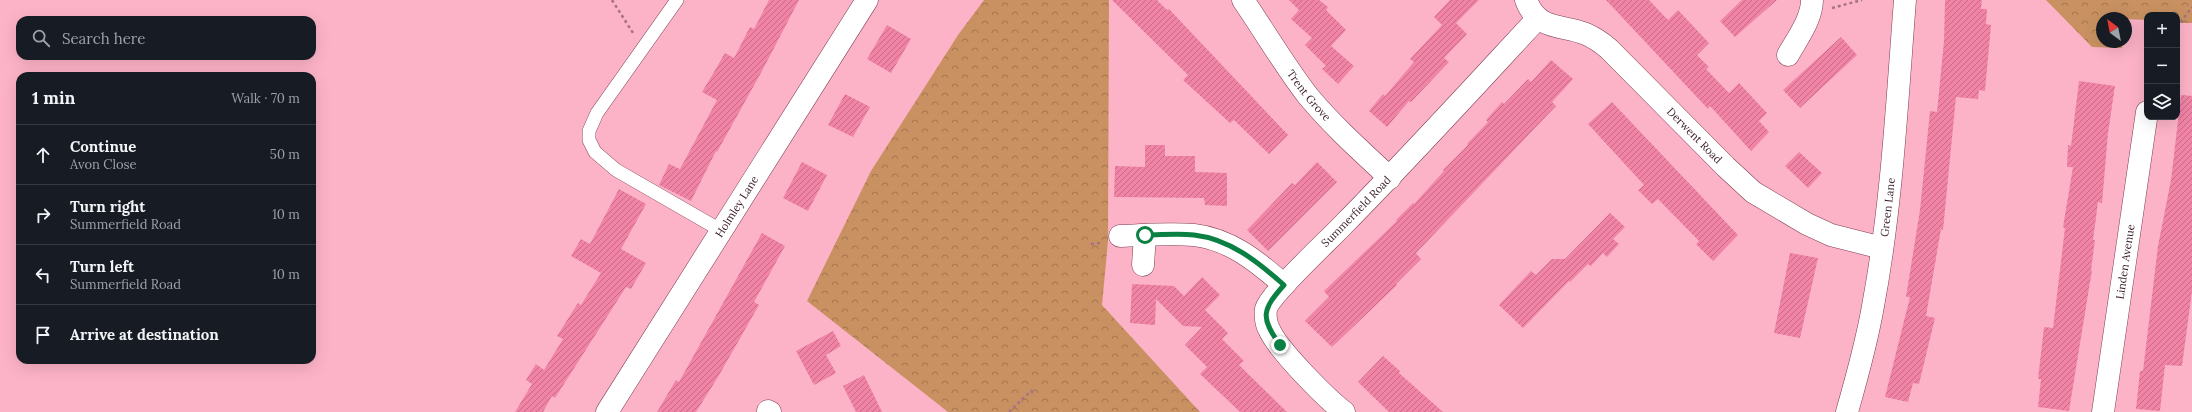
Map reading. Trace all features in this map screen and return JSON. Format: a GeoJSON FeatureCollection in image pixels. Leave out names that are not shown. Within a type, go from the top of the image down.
{"type":"FeatureCollection","features":[{"type":"Feature","properties":{"kind":"street","name":"Holmley Lane"},"geometry":{"type":"LineString","coordinates":[[607,412],[866,0]]}},
{"type":"Feature","properties":{"kind":"street","name":"Trent Grove"},"geometry":{"type":"LineString","coordinates":[[1243,0],[1283,62],[1308,95],[1339,132],[1390,178]]}},
{"type":"Feature","properties":{"kind":"street"},"geometry":{"type":"LineString","coordinates":[[1526,0],[1537,19]]}},
{"type":"Feature","properties":{"kind":"street","name":"Green Lane"},"geometry":{"type":"LineString","coordinates":[[1847,412],[1873,306],[1882,248],[1893,162],[1905,0]]}},
{"type":"Feature","properties":{"kind":"street"},"geometry":{"type":"LineString","coordinates":[[1788,55],[1805,24],[1812,3]]}},
{"type":"Feature","properties":{"kind":"street","name":"Summerfield Road"},"geometry":{"type":"LineString","coordinates":[[1344,412],[1297,366],[1269,330],[1266,319],[1266,308],[1284,285],[1390,178],[1537,19]]}},
{"type":"Feature","properties":{"kind":"street","name":"Derwent Road"},"geometry":{"type":"LineString","coordinates":[[1537,19],[1551,26],[1584,33],[1596,39],[1753,192],[1807,224],[1831,235],[1882,248]]}},
{"type":"Feature","properties":{"kind":"street","name":"Linden Avenue"},"geometry":{"type":"LineString","coordinates":[[2103,412],[2146,120]]}},
{"type":"Feature","properties":{"kind":"street"},"geometry":{"type":"LineString","coordinates":[[1143,264],[1145,235]]}},
{"type":"Feature","properties":{"kind":"street"},"geometry":{"type":"LineString","coordinates":[[1120,236],[1194,235],[1216,241],[1236,248],[1255,260],[1284,285]]}},
{"type":"Feature","properties":{"kind":"lane"},"geometry":{"type":"LineString","coordinates":[[677,0],[597,113],[588,132],[589,140],[595,152],[616,170],[722,231]]}},
{"type":"Feature","properties":{"kind":"path"},"geometry":{"type":"LineString","coordinates":[[612,0],[643,49]]}},
{"type":"Feature","properties":{"kind":"path"},"geometry":{"type":"LineString","coordinates":[[1812,3],[1832,8],[1862,0]]}},
{"type":"Feature","properties":{"kind":"path"},"geometry":{"type":"LineString","coordinates":[[2180,23],[2192,7]]}},
{"type":"Feature","properties":{"kind":"path"},"geometry":{"type":"LineString","coordinates":[[1009,412],[1031,391],[1035,394]]}},
{"type":"Feature","properties":{"kind":"green space"},"geometry":{"type":"Polygon","coordinates":[[[984,0],[1109,0],[1108,241],[1102,305],[1200,412],[948,412],[807,301],[871,171],[958,35],[984,0]]]}},
{"type":"Feature","properties":{"kind":"green space"},"geometry":{"type":"Polygon","coordinates":[[[2046,0],[2192,0],[2192,23],[2180,23],[2180,12],[2144,12],[2144,20],[2132,19],[2132,12],[2096,12],[2096,47],[2092,47],[2046,0]]]}},
{"type":"Feature","properties":{"kind":"building"},"geometry":{"type":"Polygon","coordinates":[[[769,0],[799,0],[762,71],[717,152],[716,151],[691,201],[659,185],[669,164],[680,169],[717,100],[702,92],[725,53],[734,58],[750,27],[754,29],[769,0]]]}},
{"type":"Feature","properties":{"kind":"building"},"geometry":{"type":"Polygon","coordinates":[[[1112,0],[1157,0],[1167,10],[1169,9],[1288,135],[1269,154],[1234,120],[1230,123],[1183,80],[1188,75],[1112,0]]]}},
{"type":"Feature","properties":{"kind":"building"},"geometry":{"type":"Polygon","coordinates":[[[1289,0],[1319,0],[1328,7],[1326,10],[1346,30],[1331,46],[1354,66],[1338,84],[1322,69],[1326,66],[1305,45],[1312,38],[1291,19],[1299,10],[1289,0]]]}},
{"type":"Feature","properties":{"kind":"building"},"geometry":{"type":"Polygon","coordinates":[[[1450,0],[1479,0],[1456,23],[1467,34],[1444,58],[1449,62],[1411,102],[1409,101],[1387,127],[1369,111],[1383,94],[1385,96],[1414,62],[1410,59],[1442,25],[1434,17],[1450,0]]]}},
{"type":"Feature","properties":{"kind":"building"},"geometry":{"type":"Polygon","coordinates":[[[1606,0],[1649,0],[1668,20],[1678,10],[1709,43],[1697,55],[1709,67],[1706,69],[1729,93],[1739,83],[1767,113],[1759,121],[1769,132],[1751,151],[1710,106],[1708,109],[1606,0]]]}},
{"type":"Feature","properties":{"kind":"building"},"geometry":{"type":"Polygon","coordinates":[[[1742,0],[1777,0],[1735,37],[1720,21],[1742,0]]]}},
{"type":"Feature","properties":{"kind":"building"},"geometry":{"type":"Polygon","coordinates":[[[1945,0],[1982,0],[1981,9],[1987,9],[1986,24],[1991,25],[1985,91],[1979,90],[1978,99],[1956,97],[1943,230],[1941,229],[1926,316],[1935,318],[1919,384],[1913,383],[1908,402],[1885,397],[1910,297],[1906,297],[1920,210],[1930,111],[1937,112],[1944,41],[1945,0]]]}},
{"type":"Feature","properties":{"kind":"building"},"geometry":{"type":"Polygon","coordinates":[[[887,25],[911,39],[891,73],[867,59],[887,25]]]}},
{"type":"Feature","properties":{"kind":"building"},"geometry":{"type":"Polygon","coordinates":[[[1841,37],[1857,55],[1800,108],[1783,90],[1841,37]]]}},
{"type":"Feature","properties":{"kind":"building"},"geometry":{"type":"Polygon","coordinates":[[[1551,60],[1573,79],[1552,102],[1556,106],[1416,253],[1421,259],[1396,284],[1397,285],[1332,347],[1305,321],[1329,297],[1324,291],[1397,221],[1396,220],[1413,203],[1414,204],[1444,171],[1443,170],[1488,122],[1486,120],[1502,102],[1504,104],[1528,79],[1531,82],[1551,60]]]}},
{"type":"Feature","properties":{"kind":"building"},"geometry":{"type":"Polygon","coordinates":[[[2079,81],[2115,86],[2108,133],[2102,203],[2098,202],[2093,240],[2095,240],[2092,270],[2069,411],[2038,407],[2041,379],[2038,379],[2044,327],[2053,328],[2065,228],[2063,227],[2073,167],[2067,167],[2068,145],[2071,146],[2079,81]]]}},
{"type":"Feature","properties":{"kind":"building"},"geometry":{"type":"Polygon","coordinates":[[[845,94],[870,107],[853,137],[828,125],[845,94]]]}},
{"type":"Feature","properties":{"kind":"building"},"geometry":{"type":"Polygon","coordinates":[[[2181,95],[2192,96],[2192,291],[2182,366],[2165,365],[2160,411],[2136,409],[2140,371],[2143,371],[2158,246],[2171,180],[2178,120],[2180,120],[2181,95]]]}},
{"type":"Feature","properties":{"kind":"building"},"geometry":{"type":"Polygon","coordinates":[[[1612,102],[1738,235],[1713,261],[1696,244],[1699,241],[1658,199],[1652,204],[1638,190],[1644,185],[1588,124],[1612,102]]]}},
{"type":"Feature","properties":{"kind":"building"},"geometry":{"type":"Polygon","coordinates":[[[1145,145],[1165,145],[1165,156],[1195,156],[1195,172],[1227,173],[1227,206],[1205,205],[1204,198],[1114,197],[1115,166],[1145,167],[1145,145]]]}},
{"type":"Feature","properties":{"kind":"building"},"geometry":{"type":"Polygon","coordinates":[[[1799,152],[1822,173],[1808,188],[1785,166],[1799,152]]]}},
{"type":"Feature","properties":{"kind":"building"},"geometry":{"type":"Polygon","coordinates":[[[802,162],[827,175],[808,211],[783,198],[802,162]]]}},
{"type":"Feature","properties":{"kind":"building"},"geometry":{"type":"Polygon","coordinates":[[[1317,162],[1337,182],[1268,251],[1247,230],[1292,183],[1295,185],[1317,162]]]}},
{"type":"Feature","properties":{"kind":"building"},"geometry":{"type":"Polygon","coordinates":[[[619,189],[646,204],[621,249],[646,263],[631,289],[626,287],[555,398],[552,396],[543,412],[515,412],[532,384],[526,380],[536,364],[544,370],[563,339],[557,336],[578,303],[581,305],[601,273],[571,256],[581,239],[590,244],[619,189]]]}},
{"type":"Feature","properties":{"kind":"building"},"geometry":{"type":"Polygon","coordinates":[[[1610,213],[1625,227],[1613,239],[1619,244],[1607,257],[1603,253],[1591,266],[1588,264],[1570,282],[1569,281],[1523,328],[1499,305],[1531,271],[1536,275],[1552,259],[1565,259],[1610,213]]]}},
{"type":"Feature","properties":{"kind":"building"},"geometry":{"type":"Polygon","coordinates":[[[762,233],[785,246],[754,302],[759,305],[718,377],[696,412],[657,412],[676,380],[679,382],[762,233]]]}},
{"type":"Feature","properties":{"kind":"building"},"geometry":{"type":"Polygon","coordinates":[[[1790,253],[1818,258],[1800,338],[1774,333],[1790,253]]]}},
{"type":"Feature","properties":{"kind":"building"},"geometry":{"type":"Polygon","coordinates":[[[1202,277],[1220,295],[1205,310],[1228,333],[1222,339],[1244,361],[1239,365],[1287,412],[1240,412],[1200,374],[1207,367],[1185,345],[1202,327],[1183,326],[1156,299],[1155,325],[1130,323],[1132,284],[1174,286],[1184,296],[1202,277]]]}},
{"type":"Feature","properties":{"kind":"building"},"geometry":{"type":"Polygon","coordinates":[[[833,331],[841,346],[826,355],[836,373],[814,385],[796,351],[833,331]]]}},
{"type":"Feature","properties":{"kind":"building"},"geometry":{"type":"Polygon","coordinates":[[[1383,356],[1400,371],[1399,373],[1443,412],[1389,412],[1358,382],[1383,356]]]}},
{"type":"Feature","properties":{"kind":"building"},"geometry":{"type":"Polygon","coordinates":[[[864,375],[882,412],[856,412],[843,386],[864,375]]]}},
{"type":"Feature","properties":{"kind":"route"},"geometry":{"type":"LineString","coordinates":[[1145,235],[1194,235],[1236,248],[1255,260],[1284,285],[1266,308],[1266,319],[1269,330],[1280,345]]}}]}
